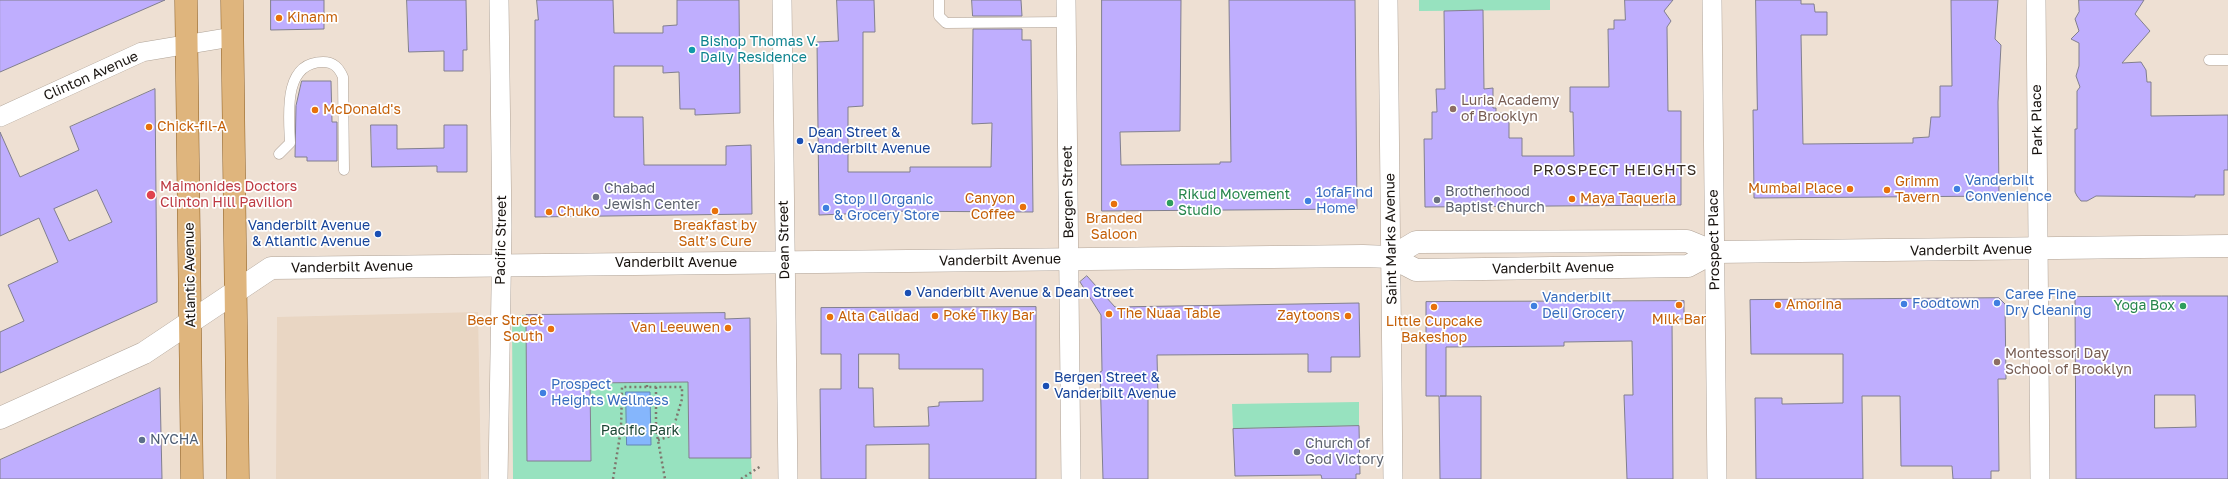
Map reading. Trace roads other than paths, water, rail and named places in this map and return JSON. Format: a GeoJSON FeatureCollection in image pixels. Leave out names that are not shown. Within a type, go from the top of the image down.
{"type":"FeatureCollection","features":[{"type":"Feature","properties":{"kind":"main road","name":"Atlantic Avenue"},"geometry":{"type":"LineString","coordinates":[[186,0],[192,479]]}},
{"type":"Feature","properties":{"kind":"main road"},"geometry":{"type":"LineString","coordinates":[[232,0],[238,479]]}},
{"type":"Feature","properties":{"kind":"main road","name":"Vanderbilt Avenue"},"geometry":{"type":"LineString","coordinates":[[0,418],[144,353],[271,268],[501,264],[785,263],[1068,258],[1391,256],[1416,270],[1432,270],[1688,266],[1714,252],[2228,246]]}},
{"type":"Feature","properties":{"kind":"street","name":"Pacific Street"},"geometry":{"type":"LineString","coordinates":[[498,479],[501,264],[500,0]]}},
{"type":"Feature","properties":{"kind":"street","name":"Dean Street"},"geometry":{"type":"LineString","coordinates":[[782,0],[788,479]]}},
{"type":"Feature","properties":{"kind":"street","name":"Bergen Street"},"geometry":{"type":"LineString","coordinates":[[1066,0],[1071,479]]}},
{"type":"Feature","properties":{"kind":"street","name":"Saint Marks Avenue"},"geometry":{"type":"LineString","coordinates":[[1388,0],[1393,479]]}},
{"type":"Feature","properties":{"kind":"street","name":"Prospect Place"},"geometry":{"type":"LineString","coordinates":[[1712,0],[1717,479]]}},
{"type":"Feature","properties":{"kind":"street","name":"Park Place"},"geometry":{"type":"LineString","coordinates":[[2036,0],[2040,479]]}},
{"type":"Feature","properties":{"kind":"street","name":"Clinton Avenue"},"geometry":{"type":"LineString","coordinates":[[0,117],[142,52],[232,37]]}},
{"type":"Feature","properties":{"kind":"lane"},"geometry":{"type":"LineString","coordinates":[[939,0],[939,16],[946,23],[1066,22]]}},
{"type":"Feature","properties":{"kind":"lane"},"geometry":{"type":"LineString","coordinates":[[2208,60],[2228,60]]}},
{"type":"Feature","properties":{"kind":"lane"},"geometry":{"type":"LineString","coordinates":[[279,154],[290,143],[289,93],[295,79],[305,68],[317,62],[327,62],[335,65],[343,78],[344,170]]}},
{"type":"Feature","properties":{"kind":"water"},"geometry":{"type":"Polygon","coordinates":[[[626,392],[650,392],[651,445],[627,445],[626,392]]]}},
{"type":"Feature","properties":{"kind":"place","name":"Kinanm"},"geometry":{"type":"Point","coordinates":[279,18]}},
{"type":"Feature","properties":{"kind":"place","name":"Bishop Thomas V. Daily Residence"},"geometry":{"type":"Point","coordinates":[692,50]}},
{"type":"Feature","properties":{"kind":"place","name":"Luria Academy of Brooklyn"},"geometry":{"type":"Point","coordinates":[1453,109]}},
{"type":"Feature","properties":{"kind":"place","name":"McDonald's"},"geometry":{"type":"Point","coordinates":[315,110]}},
{"type":"Feature","properties":{"kind":"place","name":"Chick-fil-A"},"geometry":{"type":"Point","coordinates":[149,127]}},
{"type":"Feature","properties":{"kind":"place","name":"Dean Street & Vanderbilt Avenue"},"geometry":{"type":"Point","coordinates":[800,141]}},
{"type":"Feature","properties":{"kind":"place","name":"Mumbai Place"},"geometry":{"type":"Point","coordinates":[1850,189]}},
{"type":"Feature","properties":{"kind":"place","name":"Vanderbilt Convenience"},"geometry":{"type":"Point","coordinates":[1957,189]}},
{"type":"Feature","properties":{"kind":"place","name":"Grimm Tavern"},"geometry":{"type":"Point","coordinates":[1887,190]}},
{"type":"Feature","properties":{"kind":"place","name":"Maimonides Doctors Clinton Hill Pavilion"},"geometry":{"type":"Point","coordinates":[151,195]}},
{"type":"Feature","properties":{"kind":"place","name":"Chabad Jewish Center"},"geometry":{"type":"Point","coordinates":[596,197]}},
{"type":"Feature","properties":{"kind":"place","name":"Maya Taqueria"},"geometry":{"type":"Point","coordinates":[1572,199]}},
{"type":"Feature","properties":{"kind":"place","name":"Brotherhood Baptist Church"},"geometry":{"type":"Point","coordinates":[1437,200]}},
{"type":"Feature","properties":{"kind":"place","name":"1ofaFind Home"},"geometry":{"type":"Point","coordinates":[1308,201]}},
{"type":"Feature","properties":{"kind":"place","name":"Rikud Movement Studio"},"geometry":{"type":"Point","coordinates":[1170,203]}},
{"type":"Feature","properties":{"kind":"place","name":"Branded Saloon"},"geometry":{"type":"Point","coordinates":[1114,204]}},
{"type":"Feature","properties":{"kind":"place","name":"Canyon Coffee"},"geometry":{"type":"Point","coordinates":[1023,207]}},
{"type":"Feature","properties":{"kind":"place","name":"Stop II Organic & Grocery Store"},"geometry":{"type":"Point","coordinates":[826,208]}},
{"type":"Feature","properties":{"kind":"place","name":"Breakfast by Salt’s Cure"},"geometry":{"type":"Point","coordinates":[715,211]}},
{"type":"Feature","properties":{"kind":"place","name":"Chuko"},"geometry":{"type":"Point","coordinates":[549,212]}},
{"type":"Feature","properties":{"kind":"place","name":"Vanderbilt Avenue & Atlantic Avenue"},"geometry":{"type":"Point","coordinates":[378,234]}},
{"type":"Feature","properties":{"kind":"place","name":"Vanderbilt Avenue & Dean Street"},"geometry":{"type":"Point","coordinates":[908,293]}},
{"type":"Feature","properties":{"kind":"place","name":"Caree Fine Dry Cleaning"},"geometry":{"type":"Point","coordinates":[1997,303]}},
{"type":"Feature","properties":{"kind":"place","name":"Foodtown"},"geometry":{"type":"Point","coordinates":[1904,304]}},
{"type":"Feature","properties":{"kind":"place","name":"Milk Bar"},"geometry":{"type":"Point","coordinates":[1679,305]}},
{"type":"Feature","properties":{"kind":"place","name":"Amorina"},"geometry":{"type":"Point","coordinates":[1778,305]}},
{"type":"Feature","properties":{"kind":"place","name":"Vanderbilt Deli Grocery"},"geometry":{"type":"Point","coordinates":[1534,306]}},
{"type":"Feature","properties":{"kind":"place","name":"Yoga Box"},"geometry":{"type":"Point","coordinates":[2183,306]}},
{"type":"Feature","properties":{"kind":"place","name":"Little Cupcake Bakeshop"},"geometry":{"type":"Point","coordinates":[1434,307]}},
{"type":"Feature","properties":{"kind":"place","name":"The Nuaa Table"},"geometry":{"type":"Point","coordinates":[1109,314]}},
{"type":"Feature","properties":{"kind":"place","name":"Poké Tiky Bar"},"geometry":{"type":"Point","coordinates":[935,316]}},
{"type":"Feature","properties":{"kind":"place","name":"Zaytoons"},"geometry":{"type":"Point","coordinates":[1348,316]}},
{"type":"Feature","properties":{"kind":"place","name":"Alta Calidad"},"geometry":{"type":"Point","coordinates":[830,317]}},
{"type":"Feature","properties":{"kind":"place","name":"Van Leeuwen"},"geometry":{"type":"Point","coordinates":[728,328]}},
{"type":"Feature","properties":{"kind":"place","name":"Beer Street South"},"geometry":{"type":"Point","coordinates":[551,329]}},
{"type":"Feature","properties":{"kind":"place","name":"Montessori Day School of Brooklyn"},"geometry":{"type":"Point","coordinates":[1997,362]}},
{"type":"Feature","properties":{"kind":"place","name":"Bergen Street & Vanderbilt Avenue"},"geometry":{"type":"Point","coordinates":[1046,386]}},
{"type":"Feature","properties":{"kind":"place","name":"Prospect Heights Wellness"},"geometry":{"type":"Point","coordinates":[543,393]}},
{"type":"Feature","properties":{"kind":"place","name":"NYCHA"},"geometry":{"type":"Point","coordinates":[142,440]}},
{"type":"Feature","properties":{"kind":"place","name":"Church of God Victory"},"geometry":{"type":"Point","coordinates":[1297,452]}},
{"type":"Feature","properties":{"kind":"district","name":"PROSPECT HEIGHTS"},"geometry":{"type":"Point","coordinates":[1615,170]}},
{"type":"Feature","properties":{"kind":"park label","name":"Pacific Park"},"geometry":{"type":"Point","coordinates":[640,431]}}]}
